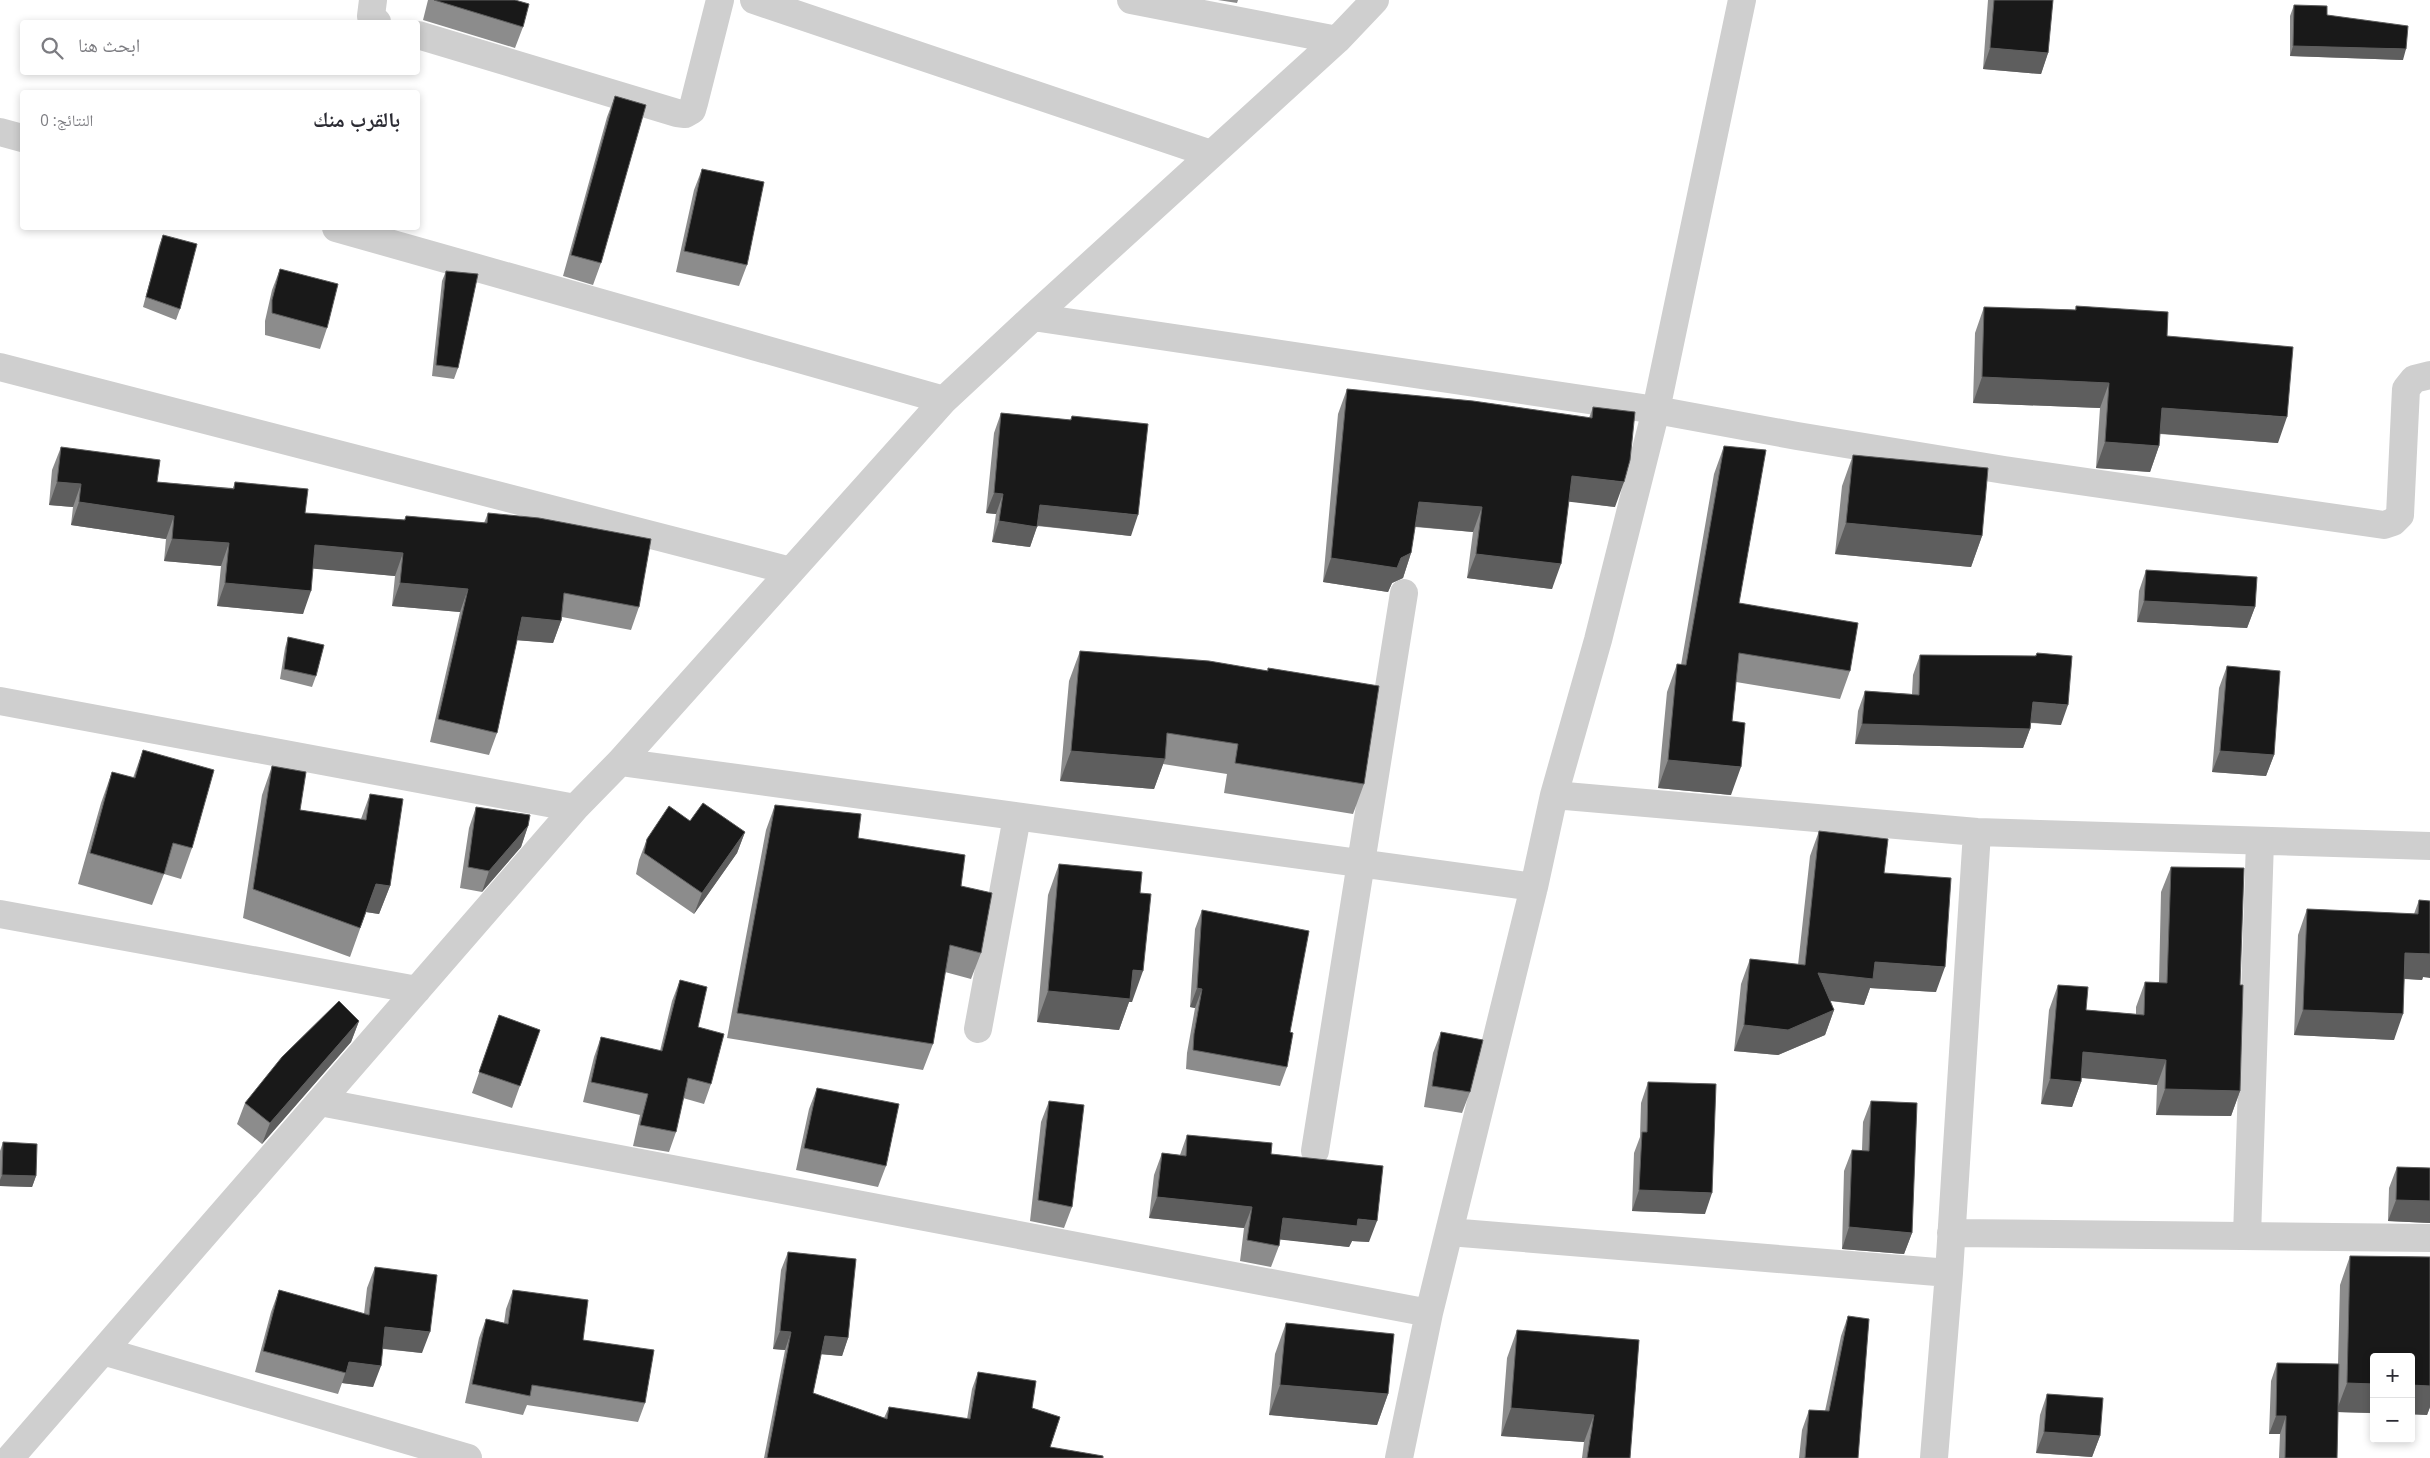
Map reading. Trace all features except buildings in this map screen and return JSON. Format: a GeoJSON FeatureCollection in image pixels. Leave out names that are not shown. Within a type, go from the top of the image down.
{"type":"FeatureCollection","features":[{"type":"Feature","properties":{"kind":"street"},"geometry":{"type":"LineString","coordinates":[[373,0],[371,16],[376,20]]}},
{"type":"Feature","properties":{"kind":"street"},"geometry":{"type":"LineString","coordinates":[[420,36],[685,114],[692,110],[720,0]]}},
{"type":"Feature","properties":{"kind":"street"},"geometry":{"type":"LineString","coordinates":[[754,0],[1210,154]]}},
{"type":"Feature","properties":{"kind":"street"},"geometry":{"type":"LineString","coordinates":[[1131,0],[1338,40]]}},
{"type":"Feature","properties":{"kind":"street"},"geometry":{"type":"LineString","coordinates":[[10,1458],[576,808],[620,762],[944,400],[1210,154],[1338,40],[1375,0]]}},
{"type":"Feature","properties":{"kind":"street"},"geometry":{"type":"LineString","coordinates":[[1399,1458],[1429,1313],[1534,887],[1554,795],[1598,640],[1656,410],[1742,0]]}},
{"type":"Feature","properties":{"kind":"street"},"geometry":{"type":"LineString","coordinates":[[0,132],[20,137]]}},
{"type":"Feature","properties":{"kind":"street"},"geometry":{"type":"LineString","coordinates":[[343,230],[944,400]]}},
{"type":"Feature","properties":{"kind":"street"},"geometry":{"type":"LineString","coordinates":[[1032,317],[1656,410],[1797,436],[2004,470],[2384,525],[2393,522],[2400,515],[2406,389],[2414,379],[2430,375]]}},
{"type":"Feature","properties":{"kind":"street"},"geometry":{"type":"LineString","coordinates":[[0,367],[791,571]]}},
{"type":"Feature","properties":{"kind":"street"},"geometry":{"type":"LineString","coordinates":[[1315,1152],[1363,864],[1404,593]]}},
{"type":"Feature","properties":{"kind":"street"},"geometry":{"type":"LineString","coordinates":[[0,701],[576,808]]}},
{"type":"Feature","properties":{"kind":"street"},"geometry":{"type":"LineString","coordinates":[[620,762],[1534,887]]}},
{"type":"Feature","properties":{"kind":"street"},"geometry":{"type":"LineString","coordinates":[[1554,795],[1977,832],[2430,846]]}},
{"type":"Feature","properties":{"kind":"street"},"geometry":{"type":"LineString","coordinates":[[978,1030],[1017,817]]}},
{"type":"Feature","properties":{"kind":"street"},"geometry":{"type":"LineString","coordinates":[[1934,1458],[1949,1272],[1977,832]]}},
{"type":"Feature","properties":{"kind":"street"},"geometry":{"type":"LineString","coordinates":[[2247,1236],[2260,841]]}},
{"type":"Feature","properties":{"kind":"street"},"geometry":{"type":"LineString","coordinates":[[0,914],[417,990]]}},
{"type":"Feature","properties":{"kind":"street"},"geometry":{"type":"LineString","coordinates":[[320,1102],[1429,1313]]}},
{"type":"Feature","properties":{"kind":"street"},"geometry":{"type":"LineString","coordinates":[[1449,1232],[1949,1272]]}},
{"type":"Feature","properties":{"kind":"street"},"geometry":{"type":"LineString","coordinates":[[1951,1233],[2430,1238]]}},
{"type":"Feature","properties":{"kind":"street"},"geometry":{"type":"LineString","coordinates":[[103,1352],[468,1458]]}}]}
